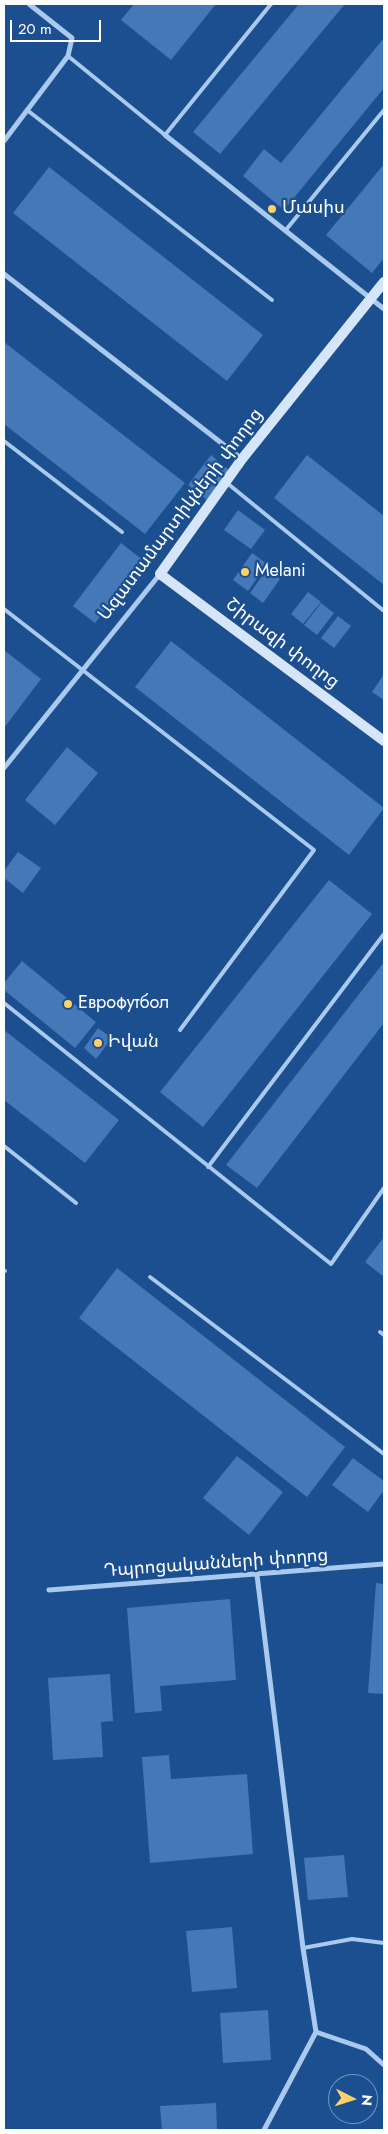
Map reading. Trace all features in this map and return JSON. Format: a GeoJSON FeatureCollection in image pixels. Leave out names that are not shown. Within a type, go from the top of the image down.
{"type":"FeatureCollection","features":[{"type":"Feature","properties":{"kind":"street"},"geometry":{"type":"LineString","coordinates":[[4,141],[68,56],[72,38],[29,4]]}},
{"type":"Feature","properties":{"kind":"street"},"geometry":{"type":"LineString","coordinates":[[165,135],[384,309]]}},
{"type":"Feature","properties":{"kind":"street"},"geometry":{"type":"LineString","coordinates":[[4,274],[242,459]]}},
{"type":"Feature","properties":{"kind":"street","name":"Ազատամարտիկների փողոց"},"geometry":{"type":"LineString","coordinates":[[4,768],[160,574],[242,459],[384,282]]}},
{"type":"Feature","properties":{"kind":"street","name":"Շիրազի փողոց"},"geometry":{"type":"LineString","coordinates":[[160,574],[384,741]]}},
{"type":"Feature","properties":{"kind":"street","name":"Դպրոցականների փողոց"},"geometry":{"type":"LineString","coordinates":[[49,1590],[384,1564]]}},
{"type":"Feature","properties":{"kind":"street"},"geometry":{"type":"LineString","coordinates":[[257,1575],[303,1948],[316,2032],[264,2130]]}},
{"type":"Feature","properties":{"kind":"street"},"geometry":{"type":"LineString","coordinates":[[316,2032],[366,2049],[384,2065]]}},
{"type":"Feature","properties":{"kind":"lane"},"geometry":{"type":"LineString","coordinates":[[68,56],[165,135],[271,4]]}},
{"type":"Feature","properties":{"kind":"lane"},"geometry":{"type":"LineString","coordinates":[[27,110],[272,300]]}},
{"type":"Feature","properties":{"kind":"lane"},"geometry":{"type":"LineString","coordinates":[[285,231],[384,110]]}},
{"type":"Feature","properties":{"kind":"lane"},"geometry":{"type":"LineString","coordinates":[[4,440],[122,532]]}},
{"type":"Feature","properties":{"kind":"lane"},"geometry":{"type":"LineString","coordinates":[[225,482],[384,611]]}},
{"type":"Feature","properties":{"kind":"lane"},"geometry":{"type":"LineString","coordinates":[[4,609],[314,850],[180,1030]]}},
{"type":"Feature","properties":{"kind":"lane"},"geometry":{"type":"LineString","coordinates":[[208,1167],[384,934]]}},
{"type":"Feature","properties":{"kind":"lane"},"geometry":{"type":"LineString","coordinates":[[4,1003],[331,1264],[384,1188]]}},
{"type":"Feature","properties":{"kind":"lane"},"geometry":{"type":"LineString","coordinates":[[4,1146],[76,1203]]}},
{"type":"Feature","properties":{"kind":"lane"},"geometry":{"type":"LineString","coordinates":[[150,1277],[384,1454]]}},
{"type":"Feature","properties":{"kind":"lane"},"geometry":{"type":"LineString","coordinates":[[303,1948],[352,1939],[384,1943]]}},
{"type":"Feature","properties":{"kind":"building"},"geometry":{"type":"Polygon","coordinates":[[[134,4],[216,4],[171,60],[121,20],[134,4]]]}},
{"type":"Feature","properties":{"kind":"building"},"geometry":{"type":"Polygon","coordinates":[[[299,4],[345,4],[220,154],[193,132],[299,4]]]}},
{"type":"Feature","properties":{"kind":"building"},"geometry":{"type":"Polygon","coordinates":[[[384,38],[384,88],[284,210],[243,176],[264,149],[281,163],[384,38]]]}},
{"type":"Feature","properties":{"kind":"building"},"geometry":{"type":"Polygon","coordinates":[[[384,164],[384,258],[372,273],[326,235],[384,164]]]}},
{"type":"Feature","properties":{"kind":"building"},"geometry":{"type":"Polygon","coordinates":[[[49,167],[263,335],[227,381],[13,213],[49,167]]]}},
{"type":"Feature","properties":{"kind":"building"},"geometry":{"type":"Polygon","coordinates":[[[4,342],[185,483],[145,534],[4,424],[4,342]]]}},
{"type":"Feature","properties":{"kind":"building"},"geometry":{"type":"Polygon","coordinates":[[[211,455],[229,470],[207,500],[188,485],[211,455]]]}},
{"type":"Feature","properties":{"kind":"building"},"geometry":{"type":"Polygon","coordinates":[[[307,455],[384,516],[384,585],[274,498],[307,455]]]}},
{"type":"Feature","properties":{"kind":"building"},"geometry":{"type":"Polygon","coordinates":[[[238,510],[265,530],[251,549],[224,530],[238,510]]]}},
{"type":"Feature","properties":{"kind":"building"},"geometry":{"type":"Polygon","coordinates":[[[121,543],[144,561],[95,623],[73,606],[121,543]]]}},
{"type":"Feature","properties":{"kind":"building"},"geometry":{"type":"Polygon","coordinates":[[[252,553],[267,564],[248,591],[233,580],[252,553]]]}},
{"type":"Feature","properties":{"kind":"building"},"geometry":{"type":"Polygon","coordinates":[[[267,569],[280,579],[263,603],[250,593],[267,569]]]}},
{"type":"Feature","properties":{"kind":"building"},"geometry":{"type":"Polygon","coordinates":[[[308,592],[321,602],[303,624],[291,614],[308,592]]]}},
{"type":"Feature","properties":{"kind":"building"},"geometry":{"type":"Polygon","coordinates":[[[321,603],[334,613],[317,635],[304,625],[321,603]]]}},
{"type":"Feature","properties":{"kind":"building"},"geometry":{"type":"Polygon","coordinates":[[[338,616],[351,626],[334,648],[321,638],[338,616]]]}},
{"type":"Feature","properties":{"kind":"building"},"geometry":{"type":"Polygon","coordinates":[[[171,641],[384,808],[349,855],[135,687],[171,641]]]}},
{"type":"Feature","properties":{"kind":"building"},"geometry":{"type":"Polygon","coordinates":[[[4,650],[41,679],[4,728],[4,650]]]}},
{"type":"Feature","properties":{"kind":"building"},"geometry":{"type":"Polygon","coordinates":[[[384,674],[384,700],[372,692],[384,674]]]}},
{"type":"Feature","properties":{"kind":"building"},"geometry":{"type":"Polygon","coordinates":[[[67,747],[98,773],[55,825],[25,800],[67,747]]]}},
{"type":"Feature","properties":{"kind":"building"},"geometry":{"type":"Polygon","coordinates":[[[18,852],[41,868],[23,893],[4,878],[4,871],[18,852]]]}},
{"type":"Feature","properties":{"kind":"building"},"geometry":{"type":"Polygon","coordinates":[[[329,880],[372,914],[203,1127],[160,1092],[329,880]]]}},
{"type":"Feature","properties":{"kind":"building"},"geometry":{"type":"Polygon","coordinates":[[[22,961],[96,1022],[75,1048],[4,990],[4,983],[22,961]]]}},
{"type":"Feature","properties":{"kind":"building"},"geometry":{"type":"Polygon","coordinates":[[[384,962],[384,1023],[257,1188],[226,1165],[384,962]]]}},
{"type":"Feature","properties":{"kind":"building"},"geometry":{"type":"Polygon","coordinates":[[[98,1028],[112,1038],[96,1059],[84,1048],[98,1028]]]}},
{"type":"Feature","properties":{"kind":"building"},"geometry":{"type":"Polygon","coordinates":[[[4,1030],[119,1120],[85,1163],[4,1100],[4,1030]]]}},
{"type":"Feature","properties":{"kind":"building"},"geometry":{"type":"Polygon","coordinates":[[[384,1237],[384,1277],[365,1262],[384,1237]]]}},
{"type":"Feature","properties":{"kind":"building"},"geometry":{"type":"Polygon","coordinates":[[[117,1268],[345,1447],[307,1497],[79,1318],[117,1268]]]}},
{"type":"Feature","properties":{"kind":"building"},"geometry":{"type":"Polygon","coordinates":[[[237,1456],[283,1492],[249,1535],[203,1498],[237,1456]]]}},
{"type":"Feature","properties":{"kind":"building"},"geometry":{"type":"Polygon","coordinates":[[[353,1458],[384,1481],[384,1490],[368,1512],[332,1485],[353,1458]]]}},
{"type":"Feature","properties":{"kind":"building"},"geometry":{"type":"Polygon","coordinates":[[[376,1583],[384,1584],[384,1694],[368,1693],[376,1583]]]}},
{"type":"Feature","properties":{"kind":"building"},"geometry":{"type":"Polygon","coordinates":[[[230,1599],[236,1680],[160,1686],[162,1711],[135,1713],[127,1608],[230,1599]]]}},
{"type":"Feature","properties":{"kind":"building"},"geometry":{"type":"Polygon","coordinates":[[[110,1674],[113,1721],[101,1722],[103,1757],[53,1760],[48,1678],[110,1674]]]}},
{"type":"Feature","properties":{"kind":"building"},"geometry":{"type":"Polygon","coordinates":[[[169,1755],[171,1779],[247,1774],[253,1854],[150,1863],[142,1757],[169,1755]]]}},
{"type":"Feature","properties":{"kind":"building"},"geometry":{"type":"Polygon","coordinates":[[[344,1855],[348,1897],[308,1900],[304,1858],[344,1855]]]}},
{"type":"Feature","properties":{"kind":"building"},"geometry":{"type":"Polygon","coordinates":[[[232,1927],[237,1988],[192,1992],[186,1931],[232,1927]]]}},
{"type":"Feature","properties":{"kind":"building"},"geometry":{"type":"Polygon","coordinates":[[[268,2010],[271,2060],[223,2063],[220,2013],[268,2010]]]}},
{"type":"Feature","properties":{"kind":"building"},"geometry":{"type":"Polygon","coordinates":[[[216,2103],[217,2130],[162,2130],[160,2106],[216,2103]]]}},
{"type":"Feature","properties":{"kind":"place","name":"Մասիս"},"geometry":{"type":"Point","coordinates":[272,209]}},
{"type":"Feature","properties":{"kind":"place","name":"Melani"},"geometry":{"type":"Point","coordinates":[245,572]}},
{"type":"Feature","properties":{"kind":"place","name":"Еврофутбол"},"geometry":{"type":"Point","coordinates":[68,1004]}},
{"type":"Feature","properties":{"kind":"place","name":"Իվան"},"geometry":{"type":"Point","coordinates":[98,1043]}}]}
